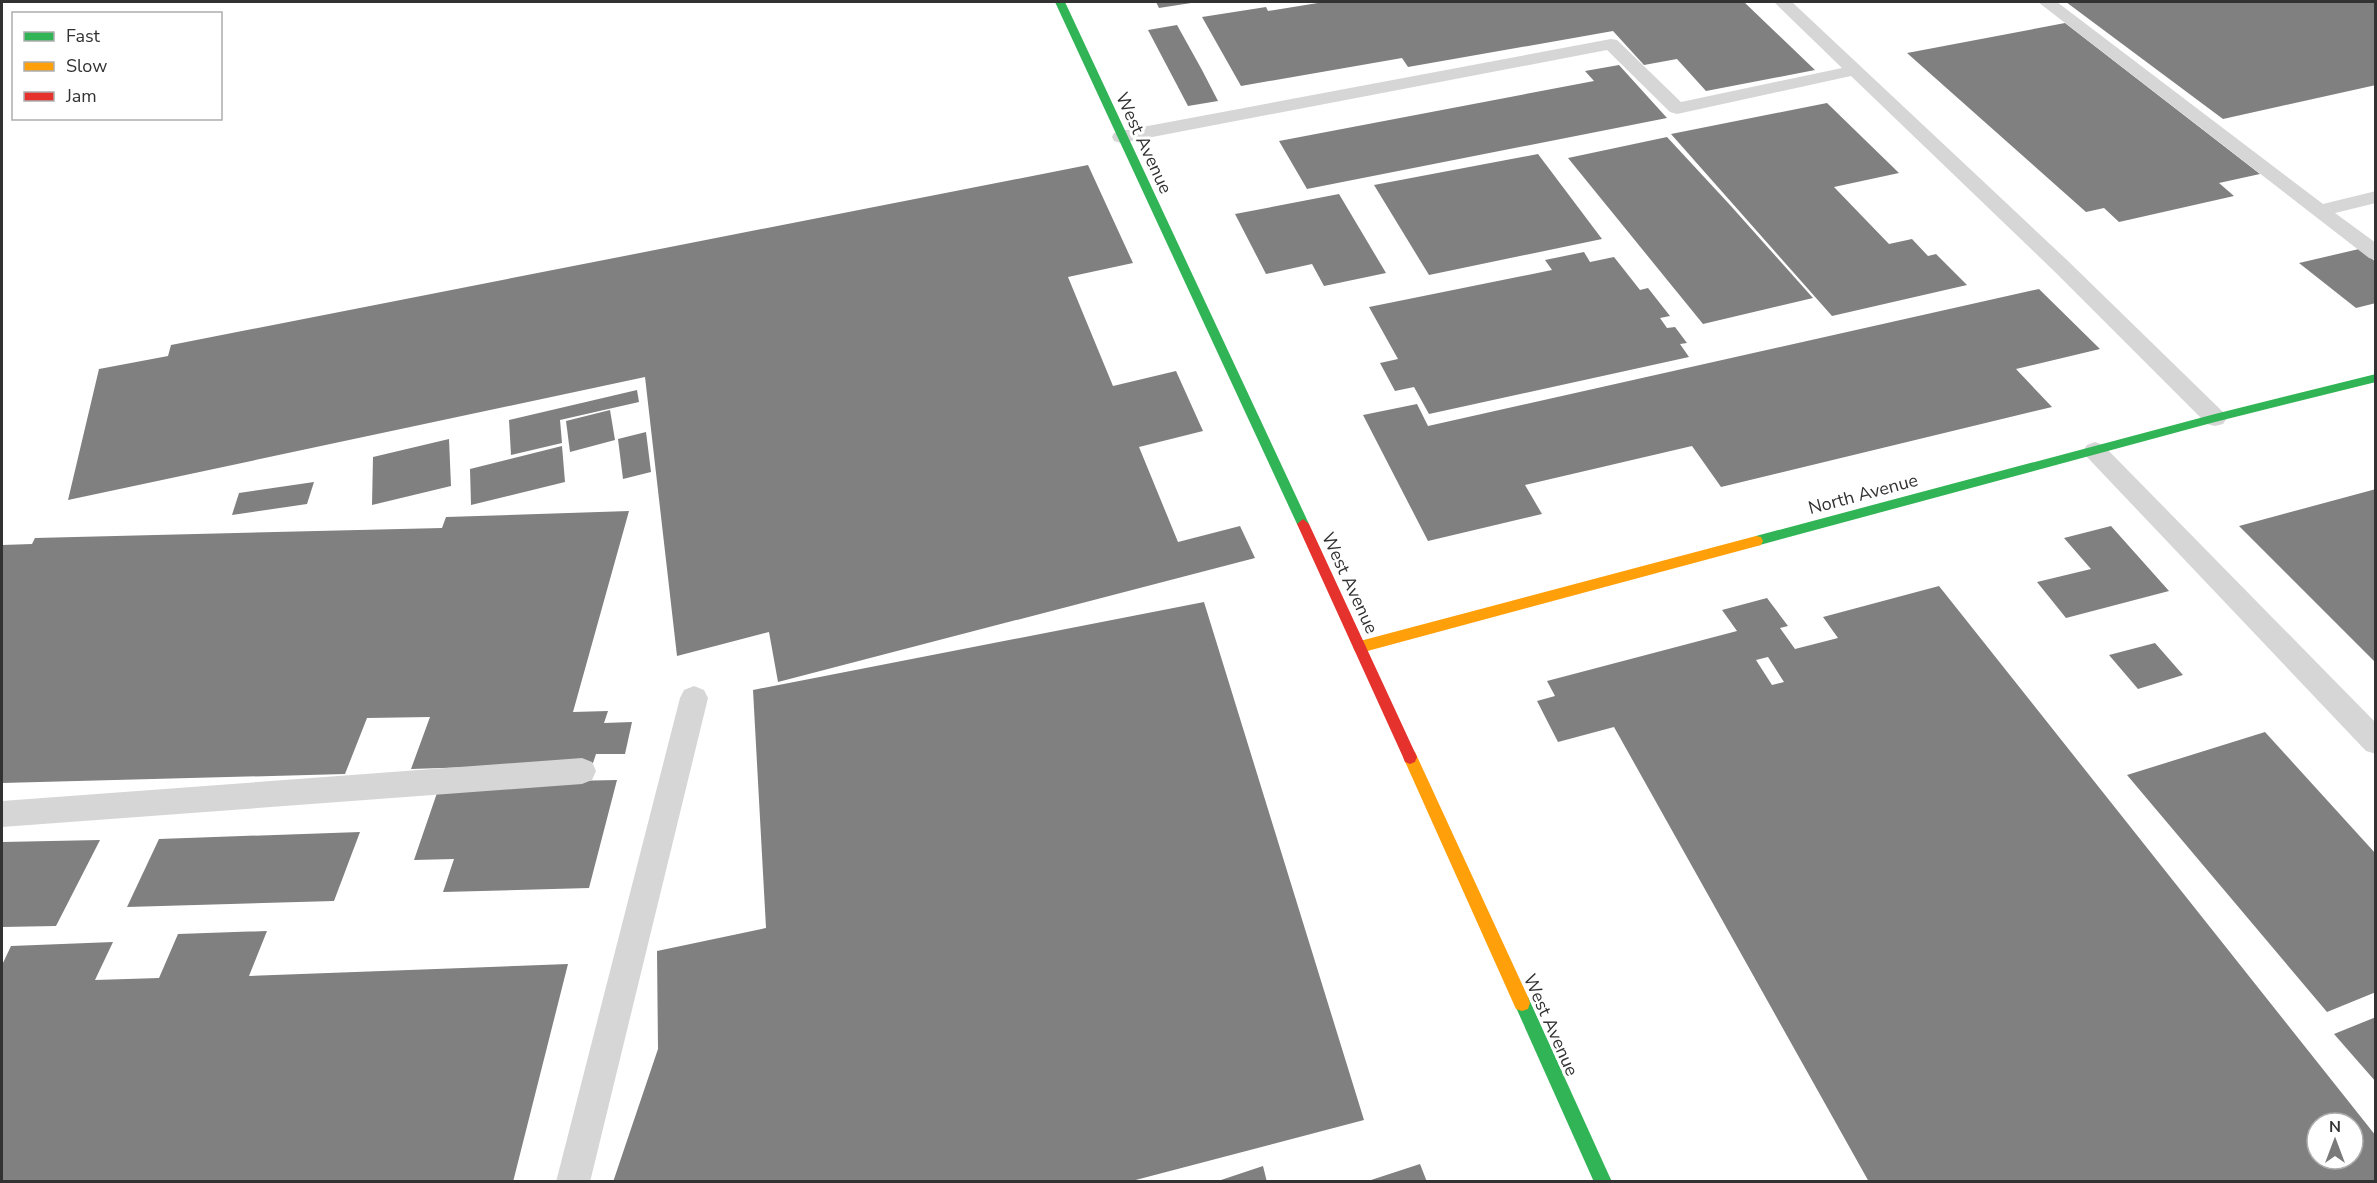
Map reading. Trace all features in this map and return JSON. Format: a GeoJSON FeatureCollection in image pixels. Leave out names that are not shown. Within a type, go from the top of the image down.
{"type":"FeatureCollection","features":[{"type":"Feature","properties":{"kind":"street","name":"West Avenue"},"geometry":{"type":"LineString","coordinates":[[1060,2],[1360,647],[1602,1182]]}},
{"type":"Feature","properties":{"kind":"street","name":"North Avenue"},"geometry":{"type":"LineString","coordinates":[[1360,647],[2215,418],[2376,378]]}},
{"type":"Feature","properties":{"kind":"lane"},"geometry":{"type":"LineString","coordinates":[[1783,2],[1856,69],[2215,418]]}},
{"type":"Feature","properties":{"kind":"lane"},"geometry":{"type":"LineString","coordinates":[[2047,2],[2376,253]]}},
{"type":"Feature","properties":{"kind":"lane"},"geometry":{"type":"LineString","coordinates":[[1121,137],[1611,44],[1677,108],[1825,78],[1856,69]]}},
{"type":"Feature","properties":{"kind":"lane"},"geometry":{"type":"LineString","coordinates":[[2319,211],[2376,197]]}},
{"type":"Feature","properties":{"kind":"lane"},"geometry":{"type":"LineString","coordinates":[[2095,451],[2376,742]]}},
{"type":"Feature","properties":{"kind":"lane"},"geometry":{"type":"LineString","coordinates":[[573,1182],[694,698]]}},
{"type":"Feature","properties":{"kind":"lane"},"geometry":{"type":"LineString","coordinates":[[2,814],[582,771]]}},
{"type":"Feature","properties":{"kind":"building"},"geometry":{"type":"Polygon","coordinates":[[[1156,2],[1191,2],[1191,3],[1159,8],[1156,2]]]}},
{"type":"Feature","properties":{"kind":"building"},"geometry":{"type":"Polygon","coordinates":[[[1324,2],[1744,2],[1815,70],[1706,91],[1677,59],[1644,65],[1613,31],[1408,67],[1402,58],[1241,86],[1202,17],[1266,7],[1268,11],[1324,2]]]}},
{"type":"Feature","properties":{"kind":"building"},"geometry":{"type":"Polygon","coordinates":[[[2066,2],[2376,2],[2376,85],[2223,119],[2066,2]]]}},
{"type":"Feature","properties":{"kind":"building"},"geometry":{"type":"Polygon","coordinates":[[[2065,23],[2260,174],[2219,183],[2234,196],[2119,222],[2104,208],[2086,212],[1907,53],[2065,23]]]}},
{"type":"Feature","properties":{"kind":"building"},"geometry":{"type":"Polygon","coordinates":[[[1177,25],[1218,101],[1188,106],[1148,30],[1177,25]]]}},
{"type":"Feature","properties":{"kind":"building"},"geometry":{"type":"Polygon","coordinates":[[[1619,65],[1667,118],[1307,189],[1279,141],[1594,81],[1585,71],[1619,65]]]}},
{"type":"Feature","properties":{"kind":"building"},"geometry":{"type":"Polygon","coordinates":[[[1827,103],[1899,173],[1834,187],[1889,244],[1912,239],[1928,256],[1936,254],[1967,285],[1832,316],[1671,134],[1827,103]]]}},
{"type":"Feature","properties":{"kind":"building"},"geometry":{"type":"Polygon","coordinates":[[[1667,137],[1813,298],[1703,324],[1568,158],[1667,137]]]}},
{"type":"Feature","properties":{"kind":"building"},"geometry":{"type":"Polygon","coordinates":[[[1538,154],[1602,239],[1429,275],[1374,185],[1538,154]]]}},
{"type":"Feature","properties":{"kind":"building"},"geometry":{"type":"Polygon","coordinates":[[[1088,165],[1133,263],[1068,277],[1113,386],[1176,371],[1203,431],[1139,447],[1178,542],[1240,526],[1255,558],[778,682],[769,632],[677,656],[645,377],[68,500],[99,369],[168,356],[171,345],[1088,165]]]}},
{"type":"Feature","properties":{"kind":"building"},"geometry":{"type":"Polygon","coordinates":[[[1339,194],[1386,273],[1324,286],[1312,264],[1266,274],[1235,214],[1339,194]]]}},
{"type":"Feature","properties":{"kind":"building"},"geometry":{"type":"Polygon","coordinates":[[[2359,249],[2376,262],[2376,303],[2356,308],[2299,263],[2359,249]]]}},
{"type":"Feature","properties":{"kind":"building"},"geometry":{"type":"Polygon","coordinates":[[[1584,252],[1590,262],[1614,257],[1640,290],[1648,288],[1670,316],[1660,318],[1667,328],[1675,327],[1687,343],[1680,344],[1689,357],[1429,414],[1414,387],[1395,391],[1380,363],[1398,359],[1369,307],[1552,270],[1545,260],[1584,252]]]}},
{"type":"Feature","properties":{"kind":"building"},"geometry":{"type":"Polygon","coordinates":[[[2039,289],[2100,349],[2016,369],[2052,407],[1721,487],[1692,446],[1525,485],[1542,514],[1428,541],[1363,415],[1417,404],[1428,426],[2039,289]]]}},
{"type":"Feature","properties":{"kind":"building"},"geometry":{"type":"Polygon","coordinates":[[[637,390],[639,402],[560,420],[562,443],[511,455],[509,420],[637,390]]]}},
{"type":"Feature","properties":{"kind":"building"},"geometry":{"type":"Polygon","coordinates":[[[610,410],[615,440],[570,452],[566,421],[610,410]]]}},
{"type":"Feature","properties":{"kind":"building"},"geometry":{"type":"Polygon","coordinates":[[[646,432],[651,472],[623,479],[618,439],[646,432]]]}},
{"type":"Feature","properties":{"kind":"building"},"geometry":{"type":"Polygon","coordinates":[[[449,439],[451,486],[372,505],[373,457],[449,439]]]}},
{"type":"Feature","properties":{"kind":"building"},"geometry":{"type":"Polygon","coordinates":[[[562,446],[565,482],[471,505],[470,469],[562,446]]]}},
{"type":"Feature","properties":{"kind":"building"},"geometry":{"type":"Polygon","coordinates":[[[314,482],[307,504],[232,515],[239,493],[314,482]]]}},
{"type":"Feature","properties":{"kind":"building"},"geometry":{"type":"Polygon","coordinates":[[[2376,489],[2376,663],[2239,526],[2376,489]]]}},
{"type":"Feature","properties":{"kind":"building"},"geometry":{"type":"Polygon","coordinates":[[[629,511],[573,712],[608,711],[604,723],[632,722],[625,754],[596,754],[593,763],[411,769],[430,717],[367,718],[345,774],[2,783],[2,545],[32,544],[35,538],[442,528],[446,517],[629,511]]]}},
{"type":"Feature","properties":{"kind":"building"},"geometry":{"type":"Polygon","coordinates":[[[2111,526],[2169,591],[2066,618],[2037,582],[2091,569],[2064,538],[2111,526]]]}},
{"type":"Feature","properties":{"kind":"building"},"geometry":{"type":"Polygon","coordinates":[[[1939,586],[2356,1111],[2305,1111],[2305,1171],[2365,1171],[2365,1122],[2376,1136],[2376,1182],[1869,1182],[1614,727],[1558,742],[1537,701],[1555,696],[1547,681],[1737,631],[1722,610],[1767,598],[1788,626],[1780,628],[1795,649],[1838,638],[1823,617],[1939,586]],[[1768,657],[1756,660],[1772,685],[1784,682],[1768,657]]]}},
{"type":"Feature","properties":{"kind":"building"},"geometry":{"type":"Polygon","coordinates":[[[1204,602],[1364,1120],[1128,1182],[613,1182],[658,1049],[657,951],[766,928],[753,690],[1204,602]]]}},
{"type":"Feature","properties":{"kind":"building"},"geometry":{"type":"Polygon","coordinates":[[[2155,643],[2183,675],[2138,689],[2109,655],[2155,643]]]}},
{"type":"Feature","properties":{"kind":"building"},"geometry":{"type":"Polygon","coordinates":[[[2265,732],[2376,854],[2376,992],[2327,1012],[2127,775],[2265,732]]]}},
{"type":"Feature","properties":{"kind":"building"},"geometry":{"type":"Polygon","coordinates":[[[617,780],[589,888],[443,892],[454,859],[414,860],[437,793],[477,783],[617,780]]]}},
{"type":"Feature","properties":{"kind":"building"},"geometry":{"type":"Polygon","coordinates":[[[360,832],[334,901],[127,907],[159,839],[360,832]]]}},
{"type":"Feature","properties":{"kind":"building"},"geometry":{"type":"Polygon","coordinates":[[[100,840],[56,926],[2,927],[2,842],[100,840]]]}},
{"type":"Feature","properties":{"kind":"building"},"geometry":{"type":"Polygon","coordinates":[[[267,931],[249,976],[568,964],[513,1182],[2,1182],[2,965],[11,946],[113,942],[95,980],[159,978],[178,934],[267,931]]]}},
{"type":"Feature","properties":{"kind":"building"},"geometry":{"type":"Polygon","coordinates":[[[2376,1017],[2376,1082],[2334,1034],[2376,1017]]]}},
{"type":"Feature","properties":{"kind":"building"},"geometry":{"type":"Polygon","coordinates":[[[1420,1164],[1427,1182],[1368,1182],[1368,1181],[1420,1164]]]}},
{"type":"Feature","properties":{"kind":"building"},"geometry":{"type":"Polygon","coordinates":[[[1263,1166],[1267,1182],[1218,1182],[1218,1181],[1263,1166]]]}},
{"type":"Feature","properties":{"kind":"traffic: fast"},"geometry":{"type":"LineString","coordinates":[[1060,2],[1303,524]]}},
{"type":"Feature","properties":{"kind":"traffic: fast"},"geometry":{"type":"LineString","coordinates":[[1756,541],[2215,418],[2376,378]]}},
{"type":"Feature","properties":{"kind":"traffic: fast"},"geometry":{"type":"LineString","coordinates":[[1522,1003],[1603,1182]]}},
{"type":"Feature","properties":{"kind":"traffic: slow"},"geometry":{"type":"LineString","coordinates":[[1360,647],[1756,541]]}},
{"type":"Feature","properties":{"kind":"traffic: slow"},"geometry":{"type":"LineString","coordinates":[[1410,757],[1522,1003]]}},
{"type":"Feature","properties":{"kind":"traffic: jam"},"geometry":{"type":"LineString","coordinates":[[1303,524],[1410,757]]}}]}
